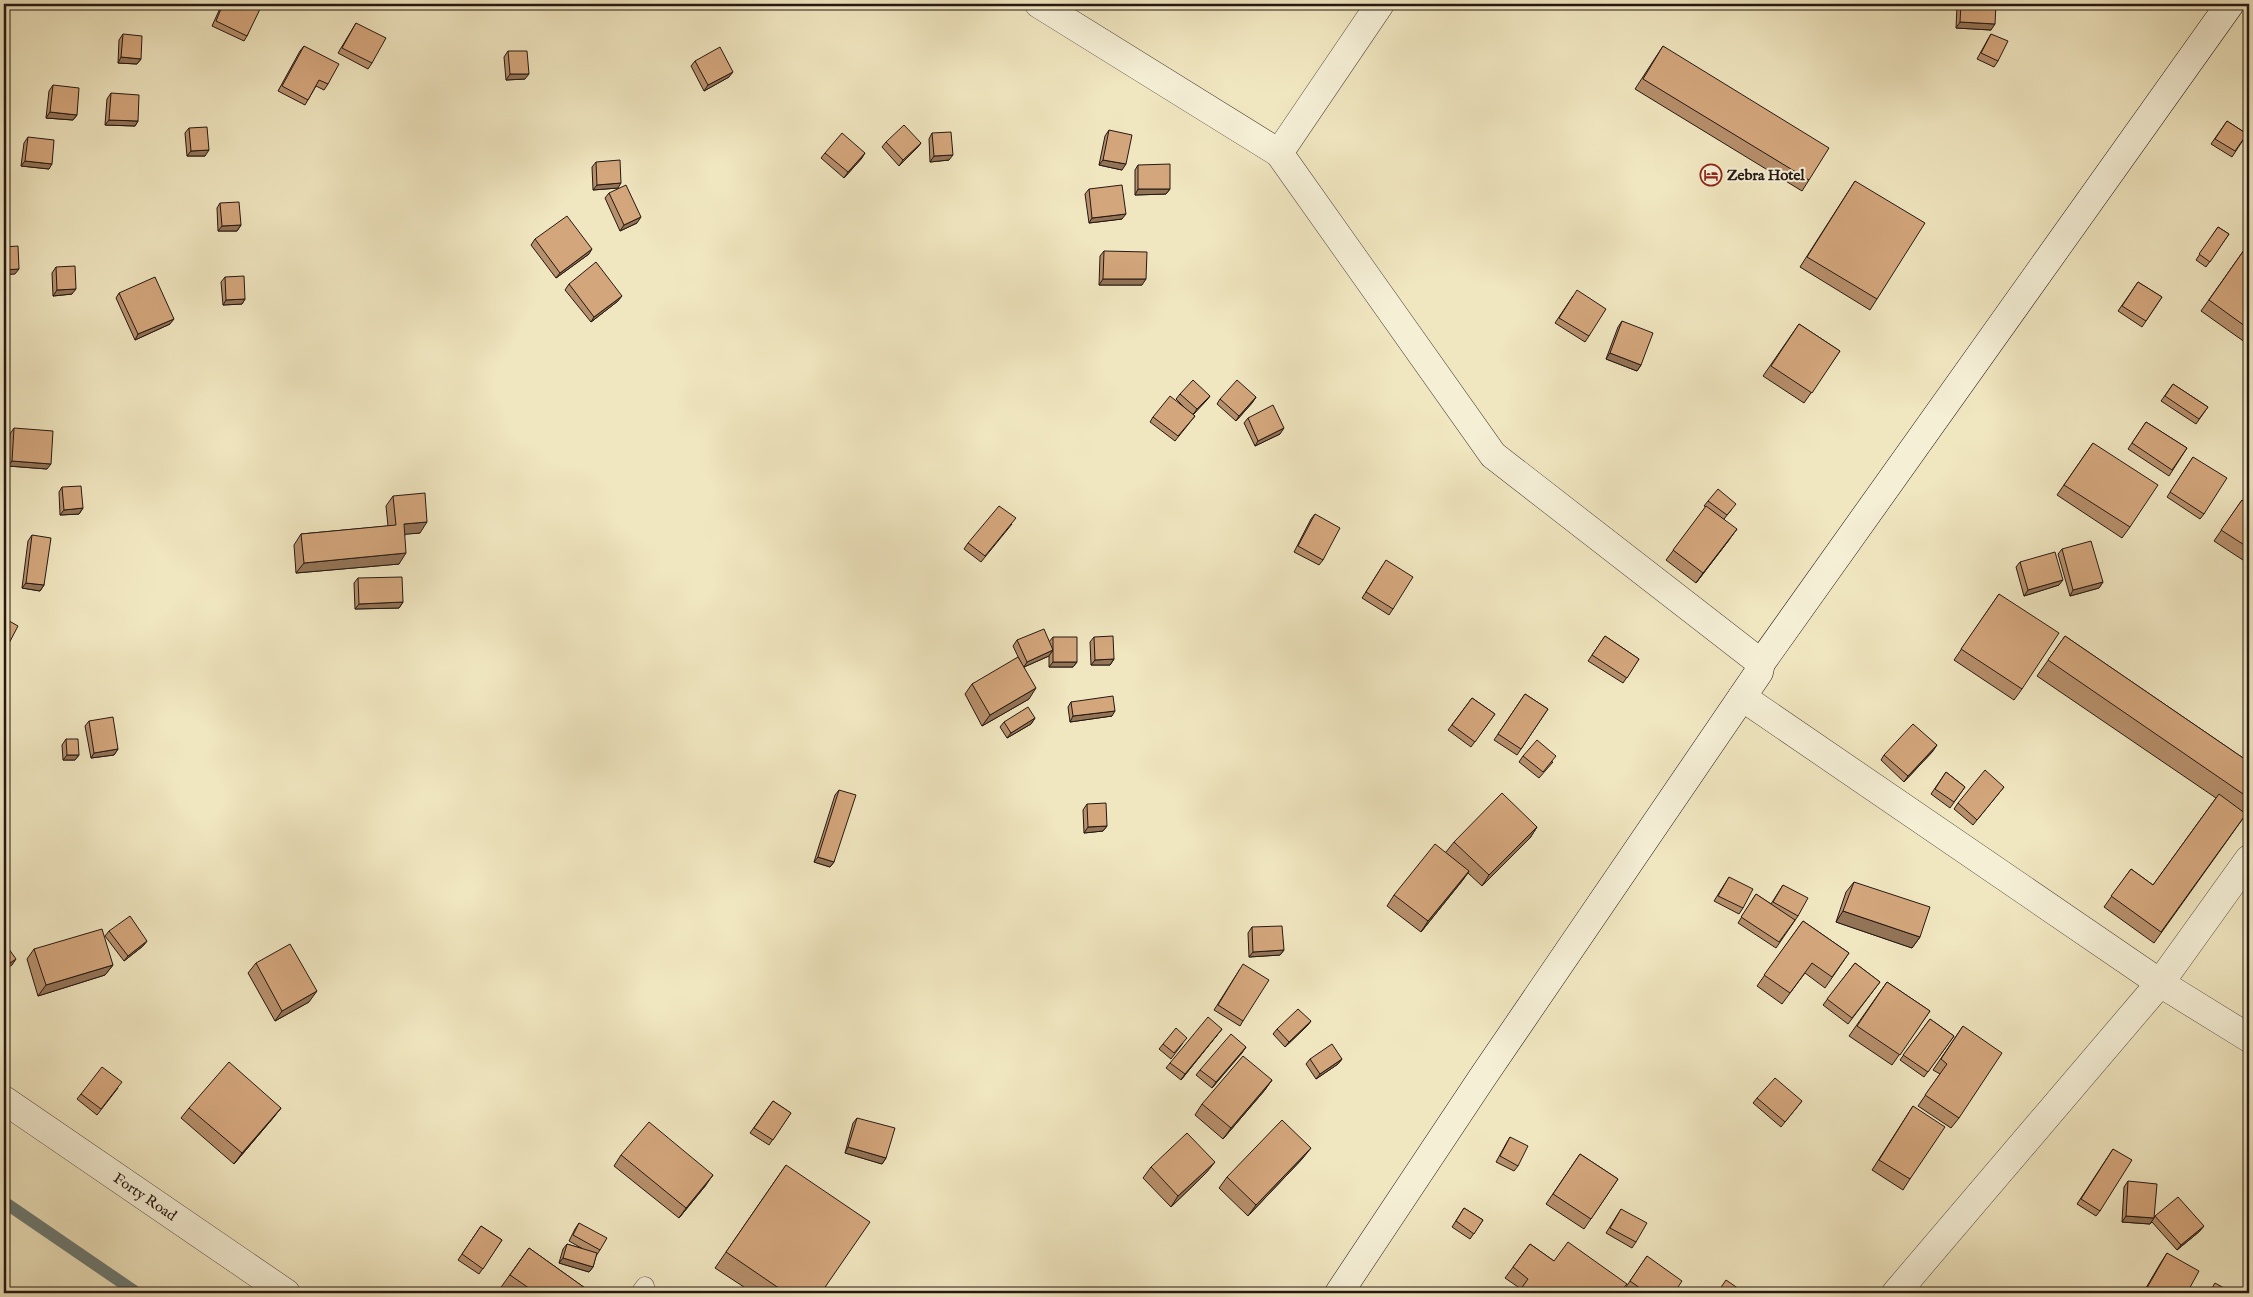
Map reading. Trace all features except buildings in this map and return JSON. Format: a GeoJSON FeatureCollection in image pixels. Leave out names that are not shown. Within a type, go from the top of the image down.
{"type":"FeatureCollection","features":[{"type":"Feature","properties":{"kind":"street"},"geometry":{"type":"LineString","coordinates":[[1038,4],[1279,153],[1493,455],[1761,663]]}},
{"type":"Feature","properties":{"kind":"street"},"geometry":{"type":"LineString","coordinates":[[1279,153],[1380,4]]}},
{"type":"Feature","properties":{"kind":"street"},"geometry":{"type":"LineString","coordinates":[[1339,1293],[1482,1078],[1759,672],[1761,663],[2230,4]]}},
{"type":"Feature","properties":{"kind":"street"},"geometry":{"type":"LineString","coordinates":[[1742,696],[2160,983],[2249,1038]]}},
{"type":"Feature","properties":{"kind":"street"},"geometry":{"type":"LineString","coordinates":[[1896,1293],[2160,983],[2249,859]]}},
{"type":"Feature","properties":{"kind":"street","name":"Forty Road"},"geometry":{"type":"LineString","coordinates":[[4,1100],[286,1293]]}},
{"type":"Feature","properties":{"kind":"waterway"},"geometry":{"type":"LineString","coordinates":[[4,1202],[137,1293]]}},
{"type":"Feature","properties":{"kind":"place","name":"Zebra Hotel"},"geometry":{"type":"Point","coordinates":[1711,175]}}]}
